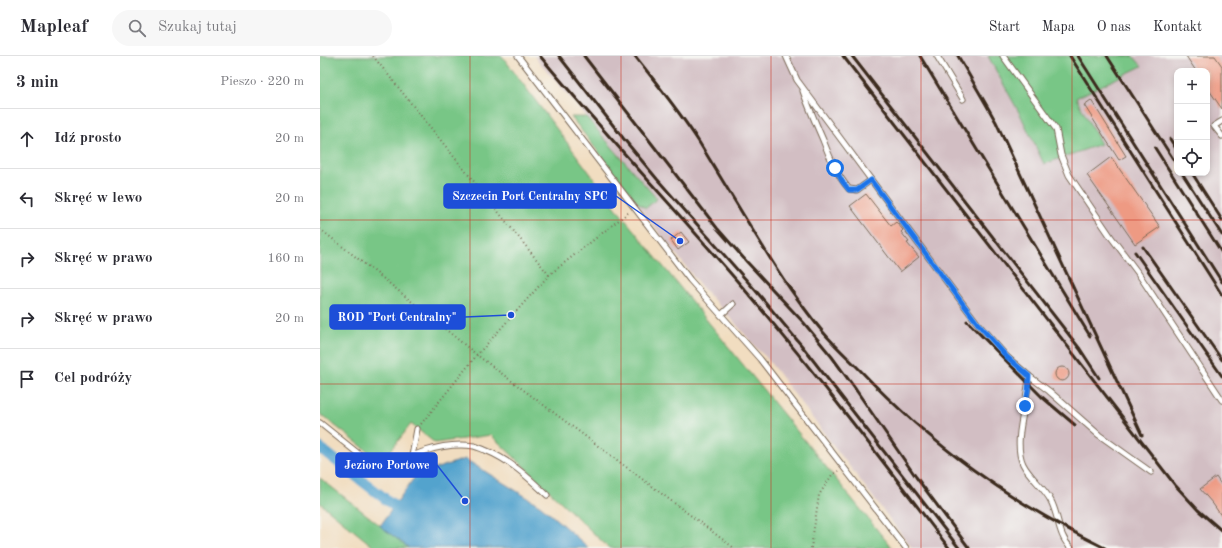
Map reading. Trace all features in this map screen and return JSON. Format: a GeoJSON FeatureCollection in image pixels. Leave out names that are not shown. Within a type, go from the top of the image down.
{"type":"FeatureCollection","features":[{"type":"Feature","properties":{"kind":"lane"},"geometry":{"type":"LineString","coordinates":[[518,56],[690,280],[760,359],[906,548]]}},
{"type":"Feature","properties":{"kind":"lane"},"geometry":{"type":"LineString","coordinates":[[786,56],[801,85],[978,324],[1007,357],[1029,376],[1049,391],[1099,435],[1151,472]]}},
{"type":"Feature","properties":{"kind":"lane"},"geometry":{"type":"LineString","coordinates":[[938,56],[963,98]]}},
{"type":"Feature","properties":{"kind":"lane"},"geometry":{"type":"LineString","coordinates":[[1003,56],[1056,130],[1061,155],[1069,175],[1111,237],[1142,279],[1222,400]]}},
{"type":"Feature","properties":{"kind":"lane"},"geometry":{"type":"LineString","coordinates":[[801,85],[808,106],[842,181],[849,190],[857,190],[871,180]]}},
{"type":"Feature","properties":{"kind":"lane"},"geometry":{"type":"LineString","coordinates":[[1222,121],[1214,126],[1222,136]]}},
{"type":"Feature","properties":{"kind":"lane"},"geometry":{"type":"LineString","coordinates":[[721,315],[733,304]]}},
{"type":"Feature","properties":{"kind":"lane"},"geometry":{"type":"LineString","coordinates":[[1029,376],[1019,445],[1021,460],[1051,500],[1062,535],[1072,548]]}},
{"type":"Feature","properties":{"kind":"lane"},"geometry":{"type":"LineString","coordinates":[[320,423],[380,470],[431,449],[453,445],[475,446],[493,453],[510,463],[547,495]]}},
{"type":"Feature","properties":{"kind":"lane"},"geometry":{"type":"LineString","coordinates":[[412,456],[417,429]]}},
{"type":"Feature","properties":{"kind":"path"},"geometry":{"type":"LineString","coordinates":[[373,56],[549,274]]}},
{"type":"Feature","properties":{"kind":"path"},"geometry":{"type":"LineString","coordinates":[[417,429],[477,355],[549,274],[623,216]]}},
{"type":"Feature","properties":{"kind":"path"},"geometry":{"type":"LineString","coordinates":[[320,230],[384,279],[477,355],[734,548]]}},
{"type":"Feature","properties":{"kind":"path"},"geometry":{"type":"LineString","coordinates":[[811,548],[819,495],[832,475]]}},
{"type":"Feature","properties":{"kind":"shaded area"},"geometry":{"type":"Polygon","coordinates":[[[534,56],[1222,56],[1222,548],[912,548],[765,356],[701,286],[637,204],[638,203],[646,208],[657,199],[534,56]]]}},
{"type":"Feature","properties":{"kind":"green space"},"geometry":{"type":"Polygon","coordinates":[[[320,56],[502,56],[623,217],[892,548],[609,548],[491,435],[435,443],[411,424],[382,462],[320,414],[320,56]]]}},
{"type":"Feature","properties":{"kind":"green space"},"geometry":{"type":"Polygon","coordinates":[[[988,56],[1133,56],[1142,66],[1076,98],[1101,144],[1044,164],[1021,116],[988,56]]]}},
{"type":"Feature","properties":{"kind":"green space"},"geometry":{"type":"Polygon","coordinates":[[[571,117],[586,117],[657,199],[646,208],[638,203],[571,117]]]}},
{"type":"Feature","properties":{"kind":"green space"},"geometry":{"type":"Polygon","coordinates":[[[320,478],[409,548],[375,548],[320,503],[320,478]]]}},
{"type":"Feature","properties":{"kind":"water"},"geometry":{"type":"Polygon","coordinates":[[[465,459],[541,506],[589,548],[409,548],[380,526],[416,475],[465,459]]]}},
{"type":"Feature","properties":{"kind":"building"},"geometry":{"type":"Polygon","coordinates":[[[1186,56],[1215,56],[1222,66],[1222,109],[1210,91],[1210,68],[1194,68],[1186,56]]]}},
{"type":"Feature","properties":{"kind":"building"},"geometry":{"type":"Polygon","coordinates":[[[1091,100],[1126,156],[1119,160],[1084,105],[1091,100]]]}},
{"type":"Feature","properties":{"kind":"building"},"geometry":{"type":"Polygon","coordinates":[[[1111,157],[1160,227],[1135,244],[1087,175],[1111,157]]]}},
{"type":"Feature","properties":{"kind":"building"},"geometry":{"type":"Polygon","coordinates":[[[866,194],[891,226],[896,222],[903,230],[901,232],[909,242],[907,243],[919,257],[900,272],[850,206],[866,194]]]}},
{"type":"Feature","properties":{"kind":"building"},"geometry":{"type":"Polygon","coordinates":[[[681,232],[689,242],[678,250],[671,240],[681,232]]]}},
{"type":"Feature","properties":{"kind":"building"},"geometry":{"type":"Polygon","coordinates":[[[1062,367],[1067,369],[1069,374],[1067,379],[1062,381],[1057,379],[1055,374],[1057,369],[1062,367]]]}},
{"type":"Feature","properties":{"kind":"building"},"geometry":{"type":"Polygon","coordinates":[[[1216,477],[1222,486],[1222,517],[1200,489],[1216,477]]]}},
{"type":"Feature","properties":{"kind":"waterway"},"geometry":{"type":"LineString","coordinates":[[320,448],[406,515]]}},
{"type":"Feature","properties":{"kind":"railway"},"geometry":{"type":"LineString","coordinates":[[540,56],[776,327],[851,420],[949,548]]}},
{"type":"Feature","properties":{"kind":"railway"},"geometry":{"type":"LineString","coordinates":[[559,56],[657,179],[756,291],[802,346],[959,548]]}},
{"type":"Feature","properties":{"kind":"railway"},"geometry":{"type":"LineString","coordinates":[[584,56],[717,228],[804,323],[832,357],[916,477],[969,548]]}},
{"type":"Feature","properties":{"kind":"railway"},"geometry":{"type":"LineString","coordinates":[[635,56],[692,131],[786,283],[810,316],[832,342],[914,423],[973,470],[1037,511],[1105,548]]}},
{"type":"Feature","properties":{"kind":"railway"},"geometry":{"type":"LineString","coordinates":[[843,56],[1175,485],[1198,510],[1222,531]]}},
{"type":"Feature","properties":{"kind":"railway"},"geometry":{"type":"LineString","coordinates":[[852,56],[1080,349],[1099,378]]}},
{"type":"Feature","properties":{"kind":"railway"},"geometry":{"type":"LineString","coordinates":[[920,56],[1090,336]]}},
{"type":"Feature","properties":{"kind":"railway"},"geometry":{"type":"LineString","coordinates":[[958,56],[996,122],[1142,435]]}},
{"type":"Feature","properties":{"kind":"railway"},"geometry":{"type":"LineString","coordinates":[[1070,56],[1222,295]]}},
{"type":"Feature","properties":{"kind":"railway"},"geometry":{"type":"LineString","coordinates":[[1078,56],[1222,282]]}},
{"type":"Feature","properties":{"kind":"railway"},"geometry":{"type":"LineString","coordinates":[[1107,56],[1174,160]]}},
{"type":"Feature","properties":{"kind":"railway"},"geometry":{"type":"LineString","coordinates":[[1170,139],[1174,145]]}},
{"type":"Feature","properties":{"kind":"railway"},"geometry":{"type":"LineString","coordinates":[[1155,148],[1222,253]]}},
{"type":"Feature","properties":{"kind":"railway"},"geometry":{"type":"LineString","coordinates":[[1184,176],[1222,235]]}},
{"type":"Feature","properties":{"kind":"railway"},"geometry":{"type":"LineString","coordinates":[[1194,176],[1222,220]]}},
{"type":"Feature","properties":{"kind":"railway"},"geometry":{"type":"LineString","coordinates":[[1143,247],[1222,360]]}},
{"type":"Feature","properties":{"kind":"railway"},"geometry":{"type":"LineString","coordinates":[[1135,252],[1222,376]]}},
{"type":"Feature","properties":{"kind":"railway"},"geometry":{"type":"LineString","coordinates":[[967,321],[1042,397],[1075,425]]}},
{"type":"Feature","properties":{"kind":"place","name":"Szczecin Port Centralny SPC"},"geometry":{"type":"Point","coordinates":[680,241]}},
{"type":"Feature","properties":{"kind":"place","name":"ROD \"Port Centralny\""},"geometry":{"type":"Point","coordinates":[511,315]}},
{"type":"Feature","properties":{"kind":"place","name":"Jezioro Portowe"},"geometry":{"type":"Point","coordinates":[465,501]}},
{"type":"Feature","properties":{"kind":"route"},"geometry":{"type":"LineString","coordinates":[[835,168],[849,190],[857,190],[871,180],[978,324],[1007,357],[1029,376],[1025,406]]}}]}
